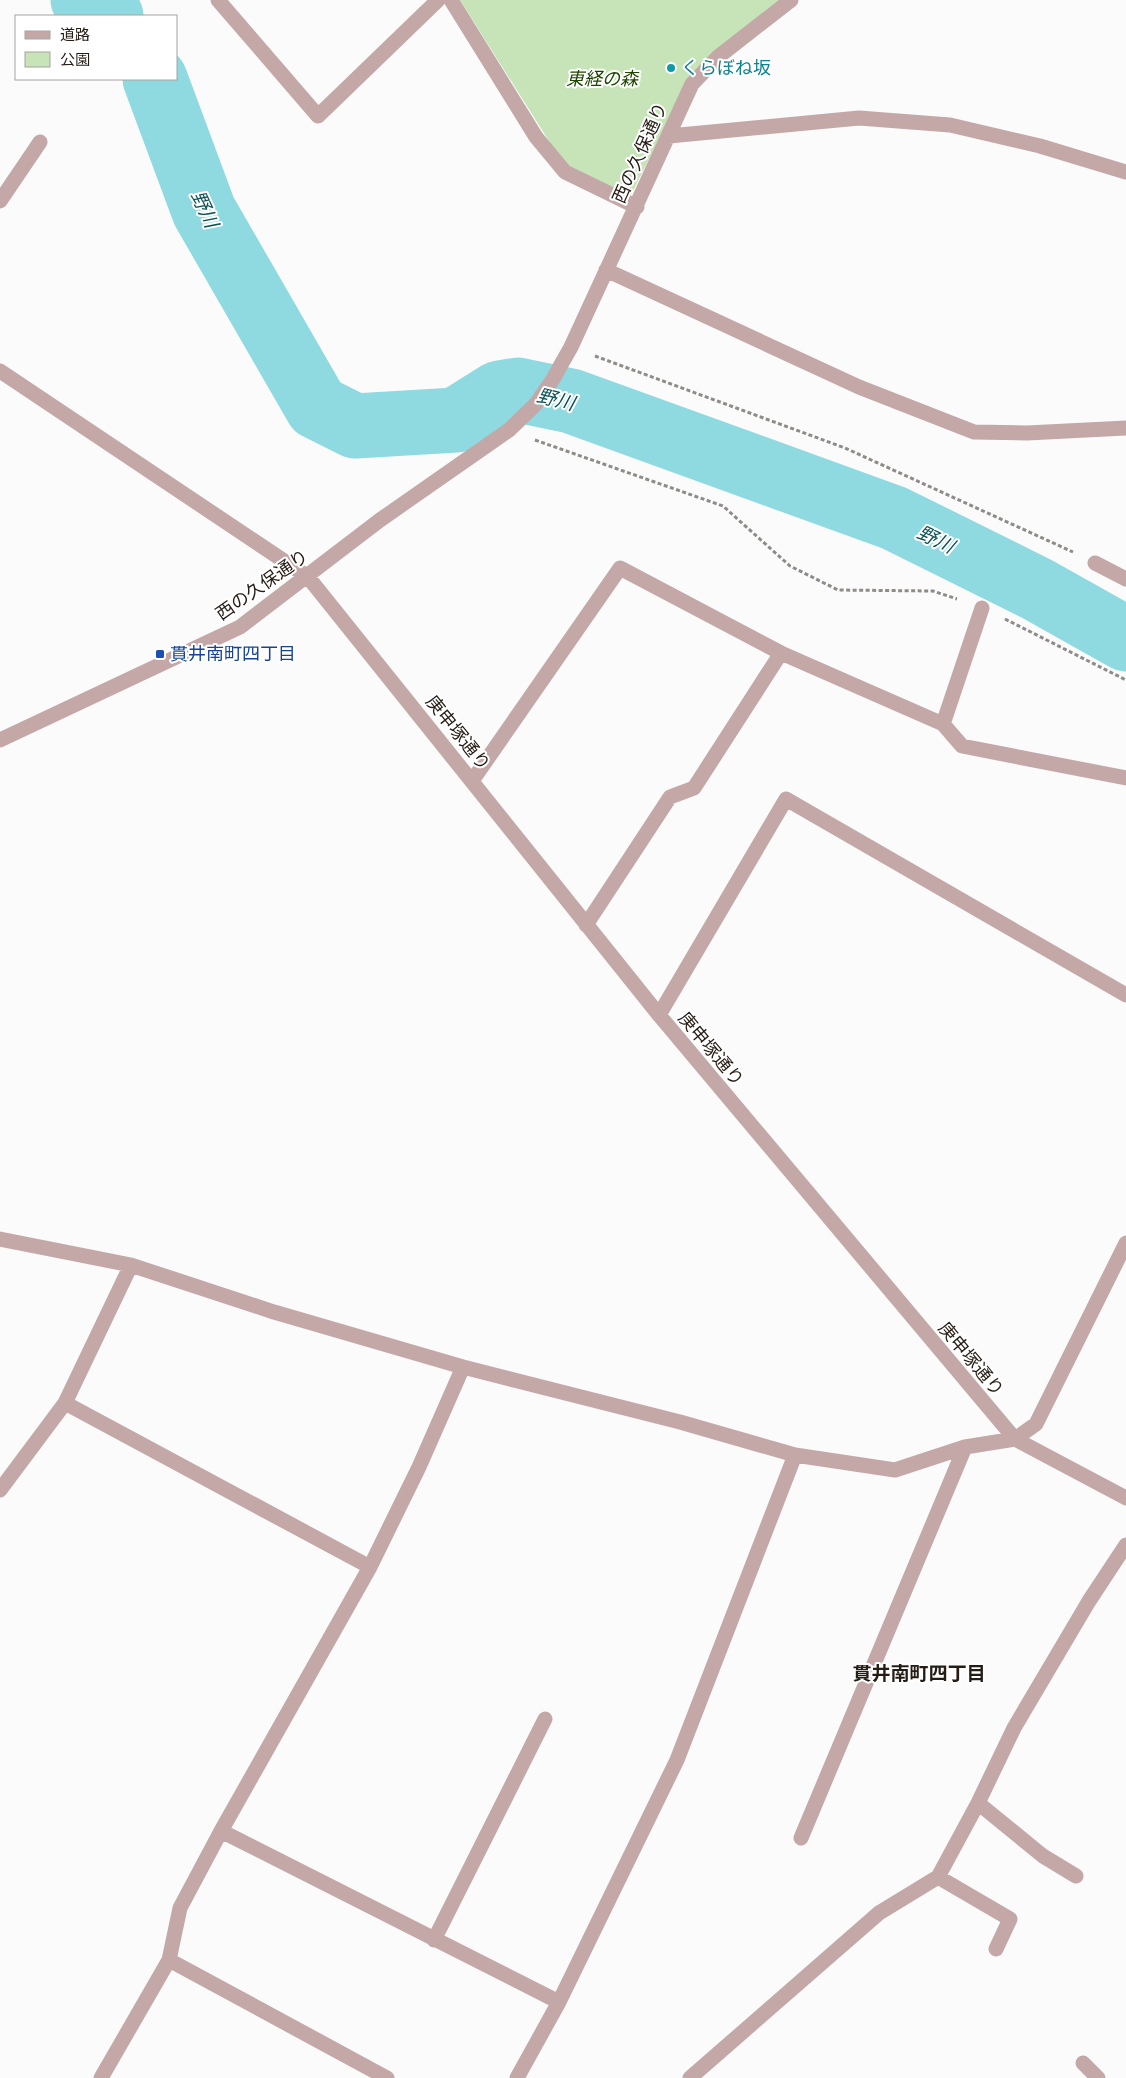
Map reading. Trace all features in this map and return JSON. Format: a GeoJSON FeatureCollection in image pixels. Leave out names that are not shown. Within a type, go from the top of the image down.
{"type":"FeatureCollection","features":[{"type":"Feature","properties":{"kind":"street"},"geometry":{"type":"LineString","coordinates":[[218,0],[318,116],[438,0]]}},
{"type":"Feature","properties":{"kind":"street"},"geometry":{"type":"LineString","coordinates":[[452,0],[536,136],[565,172],[637,207]]}},
{"type":"Feature","properties":{"kind":"street","name":"西の久保通り"},"geometry":{"type":"LineString","coordinates":[[4,733],[240,627],[308,577],[380,520],[509,430],[536,404],[569,351],[637,207],[692,84],[718,57],[791,0]]}},
{"type":"Feature","properties":{"kind":"street"},"geometry":{"type":"LineString","coordinates":[[669,136],[860,118],[950,125],[1040,146],[1126,172]]}},
{"type":"Feature","properties":{"kind":"street"},"geometry":{"type":"LineString","coordinates":[[0,201],[40,142]]}},
{"type":"Feature","properties":{"kind":"street"},"geometry":{"type":"LineString","coordinates":[[606,270],[859,387],[974,432],[1027,433],[1126,428]]}},
{"type":"Feature","properties":{"kind":"street","name":"庚申塚通り"},"geometry":{"type":"LineString","coordinates":[[0,371],[308,577],[586,926],[1015,1439],[1126,1498]]}},
{"type":"Feature","properties":{"kind":"street"},"geometry":{"type":"LineString","coordinates":[[1095,563],[1126,579]]}},
{"type":"Feature","properties":{"kind":"street"},"geometry":{"type":"LineString","coordinates":[[472,781],[620,568],[780,653],[943,724],[962,746],[1126,778]]}},
{"type":"Feature","properties":{"kind":"street"},"geometry":{"type":"LineString","coordinates":[[943,724],[982,608]]}},
{"type":"Feature","properties":{"kind":"street"},"geometry":{"type":"LineString","coordinates":[[586,926],[670,797],[694,788],[780,653]]}},
{"type":"Feature","properties":{"kind":"street"},"geometry":{"type":"LineString","coordinates":[[659,1015],[786,799],[1126,995]]}},
{"type":"Feature","properties":{"kind":"street"},"geometry":{"type":"LineString","coordinates":[[0,1239],[131,1265],[274,1312],[463,1367],[680,1422],[795,1455],[895,1470],[965,1447],[1015,1439],[1036,1424],[1126,1243]]}},
{"type":"Feature","properties":{"kind":"street"},"geometry":{"type":"LineString","coordinates":[[0,1490],[65,1403],[131,1265]]}},
{"type":"Feature","properties":{"kind":"street"},"geometry":{"type":"LineString","coordinates":[[101,2078],[168,1960],[180,1908],[221,1831],[370,1567],[420,1467],[463,1367]]}},
{"type":"Feature","properties":{"kind":"street"},"geometry":{"type":"LineString","coordinates":[[65,1403],[370,1567]]}},
{"type":"Feature","properties":{"kind":"street"},"geometry":{"type":"LineString","coordinates":[[801,1838],[965,1447]]}},
{"type":"Feature","properties":{"kind":"street"},"geometry":{"type":"LineString","coordinates":[[516,2078],[559,2002],[677,1760],[795,1455]]}},
{"type":"Feature","properties":{"kind":"street"},"geometry":{"type":"LineString","coordinates":[[690,2078],[879,1912],[938,1876],[978,1803],[1014,1728],[1089,1601],[1126,1546]]}},
{"type":"Feature","properties":{"kind":"street"},"geometry":{"type":"LineString","coordinates":[[434,1940],[545,1719]]}},
{"type":"Feature","properties":{"kind":"street"},"geometry":{"type":"LineString","coordinates":[[978,1803],[1043,1856],[1076,1876]]}},
{"type":"Feature","properties":{"kind":"street"},"geometry":{"type":"LineString","coordinates":[[221,1831],[559,2002]]}},
{"type":"Feature","properties":{"kind":"street"},"geometry":{"type":"LineString","coordinates":[[938,1876],[1010,1920],[996,1949]]}},
{"type":"Feature","properties":{"kind":"street"},"geometry":{"type":"LineString","coordinates":[[168,1960],[387,2078]]}},
{"type":"Feature","properties":{"kind":"street"},"geometry":{"type":"LineString","coordinates":[[1083,2063],[1098,2078]]}},
{"type":"Feature","properties":{"kind":"path"},"geometry":{"type":"LineString","coordinates":[[569,351],[845,448],[1041,536],[1095,563]]}},
{"type":"Feature","properties":{"kind":"path"},"geometry":{"type":"LineString","coordinates":[[509,430],[723,506],[790,566],[838,590],[933,591],[982,608],[1126,680]]}},
{"type":"Feature","properties":{"kind":"green space","name":"東経の森"},"geometry":{"type":"Polygon","coordinates":[[[460,0],[787,0],[716,54],[661,135],[630,197],[566,168],[460,0]]]}},
{"type":"Feature","properties":{"kind":"waterway","name":"野川"},"geometry":{"type":"LineString","coordinates":[[83,0],[109,15]]}},
{"type":"Feature","properties":{"kind":"waterway","name":"野川"},"geometry":{"type":"LineString","coordinates":[[155,80],[204,211],[317,407],[355,426],[456,420],[499,393],[518,390],[571,401],[894,518],[1037,589],[1126,639]]}},
{"type":"Feature","properties":{"kind":"place","name":"くらぼね坂"},"geometry":{"type":"Point","coordinates":[671,68]}},
{"type":"Feature","properties":{"kind":"place","name":"貫井南町四丁目"},"geometry":{"type":"Point","coordinates":[160,654]}},
{"type":"Feature","properties":{"kind":"district","name":"貫井南町四丁目"},"geometry":{"type":"Point","coordinates":[919,1673]}}]}
